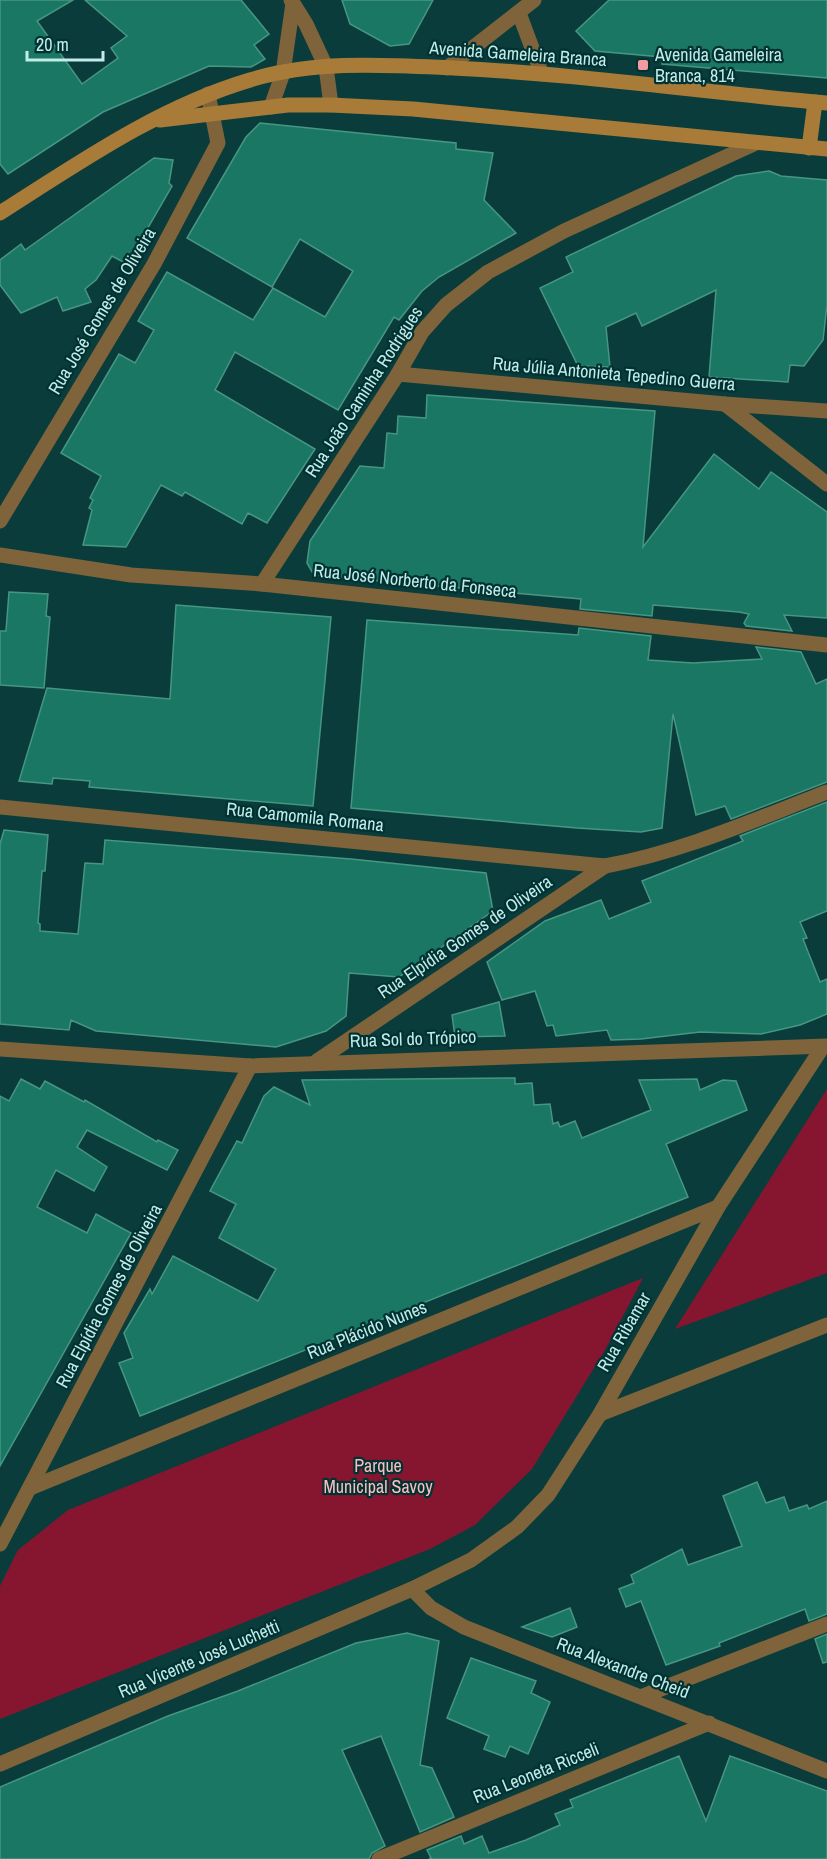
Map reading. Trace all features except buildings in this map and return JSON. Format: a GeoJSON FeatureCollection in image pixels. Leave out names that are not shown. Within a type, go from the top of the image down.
{"type":"FeatureCollection","features":[{"type":"Feature","properties":{"kind":"main road","name":"Avenida Gameleira Branca"},"geometry":{"type":"LineString","coordinates":[[0,213],[97,151],[157,120],[187,101],[253,79],[326,67],[378,64],[541,72],[821,103]]}},
{"type":"Feature","properties":{"kind":"main road"},"geometry":{"type":"LineString","coordinates":[[809,148],[821,103]]}},
{"type":"Feature","properties":{"kind":"main road"},"geometry":{"type":"LineString","coordinates":[[157,120],[271,107],[331,105],[414,109],[827,149]]}},
{"type":"Feature","properties":{"kind":"street"},"geometry":{"type":"LineString","coordinates":[[447,68],[534,0]]}},
{"type":"Feature","properties":{"kind":"street"},"geometry":{"type":"LineString","coordinates":[[292,2],[306,24],[326,67],[331,105]]}},
{"type":"Feature","properties":{"kind":"street"},"geometry":{"type":"LineString","coordinates":[[271,107],[283,73],[292,2]]}},
{"type":"Feature","properties":{"kind":"street"},"geometry":{"type":"LineString","coordinates":[[519,14],[541,72]]}},
{"type":"Feature","properties":{"kind":"street","name":"Rua José Gomes de Oliveira"},"geometry":{"type":"LineString","coordinates":[[0,521],[177,222],[218,143],[208,94]]}},
{"type":"Feature","properties":{"kind":"street","name":"Rua João Caminha Rodrigues"},"geometry":{"type":"LineString","coordinates":[[262,584],[398,374],[422,332],[440,311],[488,272],[564,231],[756,143]]}},
{"type":"Feature","properties":{"kind":"street","name":"Rua Júlia Antonieta Tepedino Guerra"},"geometry":{"type":"LineString","coordinates":[[398,374],[827,411]]}},
{"type":"Feature","properties":{"kind":"street"},"geometry":{"type":"LineString","coordinates":[[725,404],[827,484]]}},
{"type":"Feature","properties":{"kind":"street","name":"Rua José Norberto da Fonseca"},"geometry":{"type":"LineString","coordinates":[[0,555],[131,575],[262,584],[827,645]]}},
{"type":"Feature","properties":{"kind":"street"},"geometry":{"type":"LineString","coordinates":[[605,866],[643,859],[678,848],[827,792]]}},
{"type":"Feature","properties":{"kind":"street","name":"Rua Camomila Romana"},"geometry":{"type":"LineString","coordinates":[[0,807],[605,866]]}},
{"type":"Feature","properties":{"kind":"street","name":"Rua Elpídia Gomes de Oliveira"},"geometry":{"type":"LineString","coordinates":[[317,1061],[605,866]]}},
{"type":"Feature","properties":{"kind":"street","name":"Rua Sol do Trópico"},"geometry":{"type":"LineString","coordinates":[[1,1052],[250,1066],[317,1061],[825,1047]]}},
{"type":"Feature","properties":{"kind":"street","name":"Rua Ribamar"},"geometry":{"type":"LineString","coordinates":[[412,1589],[471,1560],[518,1527],[548,1495],[600,1414],[718,1207],[825,1047]]}},
{"type":"Feature","properties":{"kind":"street","name":"Rua Elpídia Gomes de Oliveira"},"geometry":{"type":"LineString","coordinates":[[0,1544],[250,1066]]}},
{"type":"Feature","properties":{"kind":"street","name":"Rua Plácido Nunes"},"geometry":{"type":"LineString","coordinates":[[30,1488],[718,1207]]}},
{"type":"Feature","properties":{"kind":"street"},"geometry":{"type":"LineString","coordinates":[[600,1414],[827,1325]]}},
{"type":"Feature","properties":{"kind":"street","name":"Rua Alexandre Cheid"},"geometry":{"type":"LineString","coordinates":[[412,1589],[431,1608],[464,1627],[644,1696],[827,1771]]}},
{"type":"Feature","properties":{"kind":"street","name":"Rua Vicente José Luchetti"},"geometry":{"type":"LineString","coordinates":[[0,1764],[412,1589]]}},
{"type":"Feature","properties":{"kind":"street"},"geometry":{"type":"LineString","coordinates":[[644,1696],[827,1624]]}},
{"type":"Feature","properties":{"kind":"street","name":"Rua Leoneta Ricceli"},"geometry":{"type":"LineString","coordinates":[[379,1859],[709,1723]]}},
{"type":"Feature","properties":{"kind":"green space"},"geometry":{"type":"Polygon","coordinates":[[[827,1089],[827,1273],[675,1329],[827,1089]]]}},
{"type":"Feature","properties":{"kind":"green space","name":"Parque Municipal Savoy"},"geometry":{"type":"Polygon","coordinates":[[[643,1278],[605,1350],[532,1469],[475,1525],[430,1549],[0,1719],[0,1586],[18,1550],[68,1510],[643,1278]]]}},
{"type":"Feature","properties":{"kind":"place","name":"Avenida Gameleira Branca, 814"},"geometry":{"type":"Point","coordinates":[643,65]}}]}
